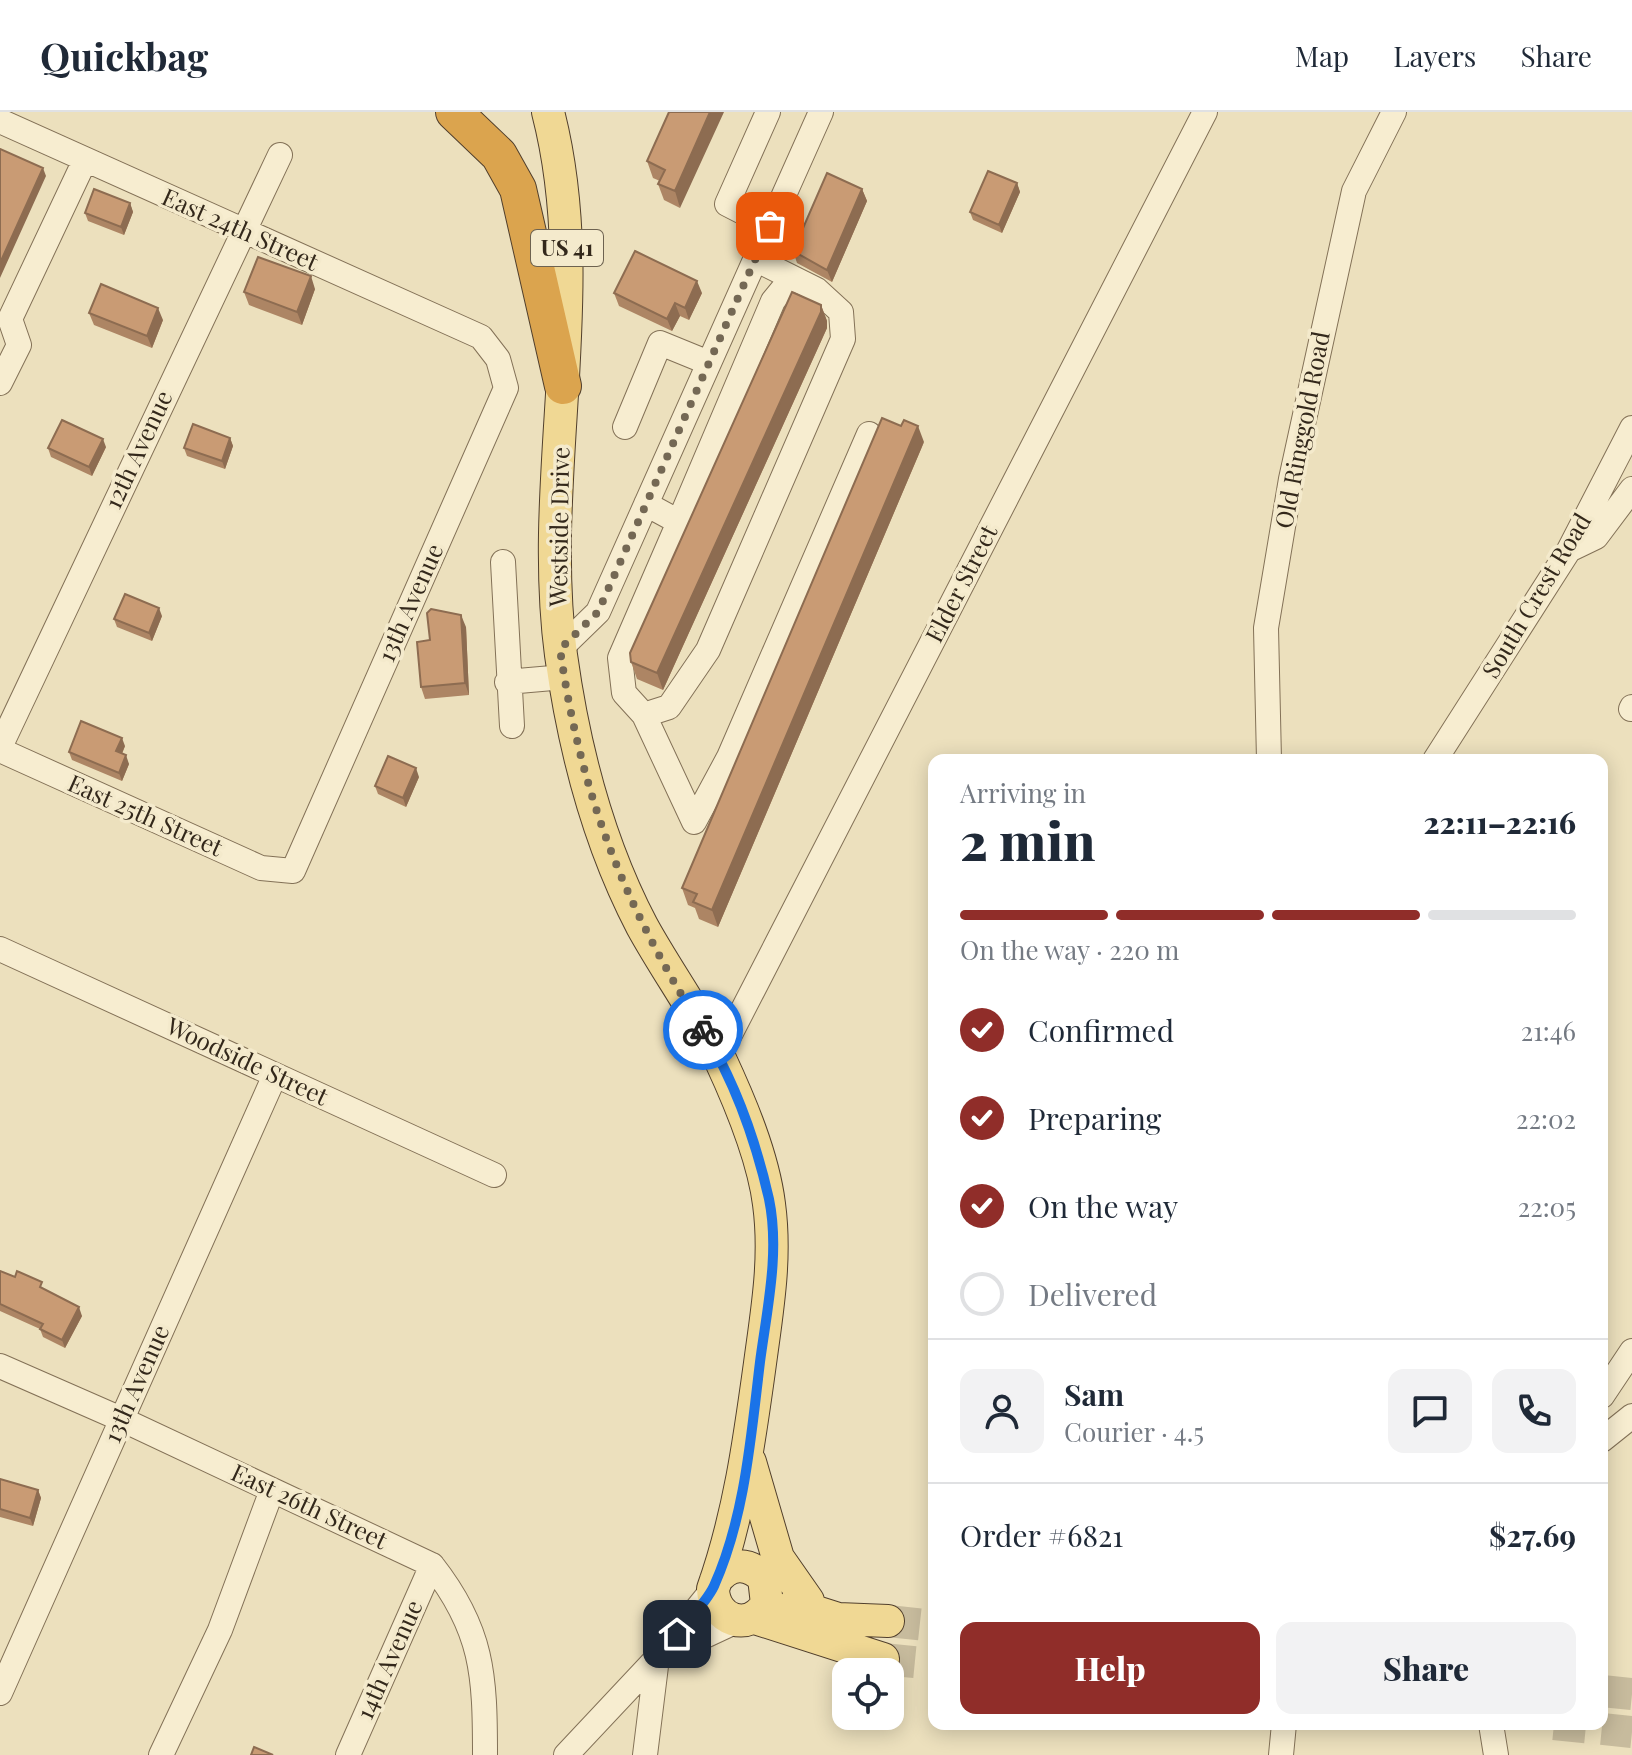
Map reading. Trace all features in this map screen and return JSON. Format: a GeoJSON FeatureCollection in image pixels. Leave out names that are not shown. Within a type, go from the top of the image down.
{"type":"FeatureCollection","features":[{"type":"Feature","properties":{"kind":"highway"},"geometry":{"type":"LineString","coordinates":[[454,112],[499,155],[518,189],[563,386]]}},
{"type":"Feature","properties":{"kind":"main road","name":"Westside Drive"},"geometry":{"type":"LineString","coordinates":[[548,112],[560,158],[566,228],[556,582],[562,663],[584,773],[619,879],[675,987],[719,1056],[751,1139],[769,1201],[773,1265],[747,1465],[714,1584]]}},
{"type":"Feature","properties":{"kind":"main road","name":"Westside Drive"},"geometry":{"type":"LineString","coordinates":[[747,1465],[762,1579]]}},
{"type":"Feature","properties":{"kind":"main road"},"geometry":{"type":"LineString","coordinates":[[747,1465],[778,1558],[808,1601],[811,1612]]}},
{"type":"Feature","properties":{"kind":"main road"},"geometry":{"type":"LineString","coordinates":[[879,1658],[746,1620],[729,1619],[716,1607],[714,1584],[722,1572],[739,1565],[811,1612],[838,1619],[888,1621]]}},
{"type":"Feature","properties":{"kind":"main road"},"geometry":{"type":"LineString","coordinates":[[746,1620],[767,1604],[762,1579]]}},
{"type":"Feature","properties":{"kind":"street"},"geometry":{"type":"LineString","coordinates":[[768,112],[727,204],[770,226]]}},
{"type":"Feature","properties":{"kind":"street"},"geometry":{"type":"LineString","coordinates":[[507,682],[562,663],[598,612],[821,112]]}},
{"type":"Feature","properties":{"kind":"street","name":"Elder Street"},"geometry":{"type":"LineString","coordinates":[[719,1056],[1205,112]]}},
{"type":"Feature","properties":{"kind":"street","name":"Old Ringgold Road"},"geometry":{"type":"LineString","coordinates":[[1269,754],[1266,628],[1291,479],[1354,191],[1394,112]]}},
{"type":"Feature","properties":{"kind":"street","name":"East 24th Street"},"geometry":{"type":"LineString","coordinates":[[0,121],[241,232],[481,337]]}},
{"type":"Feature","properties":{"kind":"street","name":"12th Avenue"},"geometry":{"type":"LineString","coordinates":[[0,749],[241,232],[280,155]]}},
{"type":"Feature","properties":{"kind":"street"},"geometry":{"type":"LineString","coordinates":[[0,383],[19,345],[10,319],[85,160]]}},
{"type":"Feature","properties":{"kind":"street"},"geometry":{"type":"LineString","coordinates":[[644,715],[669,707],[708,650],[843,339],[841,312],[817,290],[755,259]]}},
{"type":"Feature","properties":{"kind":"street"},"geometry":{"type":"LineString","coordinates":[[791,279],[773,301],[620,658],[624,693],[644,715],[694,822],[735,744],[869,434]]}},
{"type":"Feature","properties":{"kind":"street","name":"13th Avenue"},"geometry":{"type":"LineString","coordinates":[[293,871],[506,388],[498,359],[481,337]]}},
{"type":"Feature","properties":{"kind":"street"},"geometry":{"type":"LineString","coordinates":[[625,427],[660,343],[709,363]]}},
{"type":"Feature","properties":{"kind":"street"},"geometry":{"type":"LineString","coordinates":[[680,427],[713,440]]}},
{"type":"Feature","properties":{"kind":"street","name":"South Crest Road"},"geometry":{"type":"LineString","coordinates":[[1439,754],[1569,550],[1632,428]]}},
{"type":"Feature","properties":{"kind":"street"},"geometry":{"type":"LineString","coordinates":[[1569,550],[1596,537],[1632,489]]}},
{"type":"Feature","properties":{"kind":"street"},"geometry":{"type":"LineString","coordinates":[[646,504],[679,522]]}},
{"type":"Feature","properties":{"kind":"street"},"geometry":{"type":"LineString","coordinates":[[503,562],[507,682],[512,726]]}},
{"type":"Feature","properties":{"kind":"street","name":"East 25th Street"},"geometry":{"type":"LineString","coordinates":[[0,749],[261,868],[293,871]]}},
{"type":"Feature","properties":{"kind":"street","name":"Woodside Street"},"geometry":{"type":"LineString","coordinates":[[0,949],[494,1175]]}},
{"type":"Feature","properties":{"kind":"street","name":"13th Avenue"},"geometry":{"type":"LineString","coordinates":[[0,1693],[275,1075]]}},
{"type":"Feature","properties":{"kind":"street"},"geometry":{"type":"LineString","coordinates":[[1608,1387],[1632,1351]]}},
{"type":"Feature","properties":{"kind":"street","name":"East 26th Street"},"geometry":{"type":"LineString","coordinates":[[0,1366],[121,1419],[432,1565],[457,1597],[473,1635],[485,1683],[485,1755]]}},
{"type":"Feature","properties":{"kind":"street"},"geometry":{"type":"LineString","coordinates":[[1608,1435],[1632,1416]]}},
{"type":"Feature","properties":{"kind":"street"},"geometry":{"type":"LineString","coordinates":[[161,1755],[220,1630],[272,1490]]}},
{"type":"Feature","properties":{"kind":"street","name":"14th Avenue"},"geometry":{"type":"LineString","coordinates":[[348,1755],[432,1565]]}},
{"type":"Feature","properties":{"kind":"street"},"geometry":{"type":"LineString","coordinates":[[566,1755],[657,1658],[714,1584]]}},
{"type":"Feature","properties":{"kind":"street"},"geometry":{"type":"LineString","coordinates":[[657,1658],[746,1620]]}},
{"type":"Feature","properties":{"kind":"street"},"geometry":{"type":"LineString","coordinates":[[645,1755],[657,1658]]}},
{"type":"Feature","properties":{"kind":"street"},"geometry":{"type":"LineString","coordinates":[[1281,1755],[1283,1730]]}},
{"type":"Feature","properties":{"kind":"street"},"geometry":{"type":"LineString","coordinates":[[1492,1730],[1496,1755]]}},
{"type":"Feature","properties":{"kind":"building"},"geometry":{"type":"Polygon","coordinates":[[[669,112],[710,112],[675,191],[658,184],[665,170],[647,161],[669,112]]]}},
{"type":"Feature","properties":{"kind":"building"},"geometry":{"type":"Polygon","coordinates":[[[0,149],[43,168],[0,263],[0,149]]]}},
{"type":"Feature","properties":{"kind":"building"},"geometry":{"type":"Polygon","coordinates":[[[988,171],[1017,183],[999,225],[970,212],[988,171]]]}},
{"type":"Feature","properties":{"kind":"building"},"geometry":{"type":"Polygon","coordinates":[[[827,173],[862,189],[827,270],[793,251],[827,173]]]}},
{"type":"Feature","properties":{"kind":"building"},"geometry":{"type":"Polygon","coordinates":[[[94,189],[130,203],[121,227],[85,213],[94,189]]]}},
{"type":"Feature","properties":{"kind":"building"},"geometry":{"type":"Polygon","coordinates":[[[635,251],[697,281],[685,308],[675,303],[667,319],[614,293],[635,251]]]}},
{"type":"Feature","properties":{"kind":"building"},"geometry":{"type":"Polygon","coordinates":[[[258,257],[311,276],[297,312],[244,292],[258,257]]]}},
{"type":"Feature","properties":{"kind":"building"},"geometry":{"type":"Polygon","coordinates":[[[101,284],[158,308],[147,336],[89,313],[101,284]]]}},
{"type":"Feature","properties":{"kind":"building"},"geometry":{"type":"Polygon","coordinates":[[[792,292],[821,305],[821,312],[657,673],[631,662],[630,653],[792,292]]]}},
{"type":"Feature","properties":{"kind":"building"},"geometry":{"type":"Polygon","coordinates":[[[882,418],[901,426],[904,420],[918,426],[712,910],[693,902],[697,894],[682,888],[882,418]]]}},
{"type":"Feature","properties":{"kind":"building"},"geometry":{"type":"Polygon","coordinates":[[[62,420],[103,439],[89,467],[48,448],[62,420]]]}},
{"type":"Feature","properties":{"kind":"building"},"geometry":{"type":"Polygon","coordinates":[[[193,424],[230,438],[222,461],[184,448],[193,424]]]}},
{"type":"Feature","properties":{"kind":"building"},"geometry":{"type":"Polygon","coordinates":[[[125,594],[159,608],[149,633],[114,619],[125,594]]]}},
{"type":"Feature","properties":{"kind":"building"},"geometry":{"type":"Polygon","coordinates":[[[431,609],[461,615],[465,683],[421,687],[417,642],[430,640],[427,613],[431,609]]]}},
{"type":"Feature","properties":{"kind":"building"},"geometry":{"type":"Polygon","coordinates":[[[81,721],[122,738],[116,751],[126,755],[119,773],[69,752],[81,721]]]}},
{"type":"Feature","properties":{"kind":"building"},"geometry":{"type":"Polygon","coordinates":[[[388,756],[416,768],[403,798],[375,786],[388,756]]]}},
{"type":"Feature","properties":{"kind":"building"},"geometry":{"type":"Polygon","coordinates":[[[0,1271],[15,1277],[17,1271],[42,1282],[40,1287],[79,1307],[62,1340],[40,1329],[43,1324],[0,1304],[0,1271]]]}},
{"type":"Feature","properties":{"kind":"building"},"geometry":{"type":"Polygon","coordinates":[[[0,1479],[38,1490],[30,1518],[0,1509],[0,1479]]]}},
{"type":"Feature","properties":{"kind":"building"},"geometry":{"type":"Polygon","coordinates":[[[254,1747],[273,1755],[251,1755],[254,1747]]]}},
{"type":"Feature","properties":{"kind":"tunnel"},"geometry":{"type":"LineString","coordinates":[[888,1621],[928,1625]]}},
{"type":"Feature","properties":{"kind":"tunnel"},"geometry":{"type":"LineString","coordinates":[[904,1661],[928,1663]]}},
{"type":"Feature","properties":{"kind":"tunnel"},"geometry":{"type":"LineString","coordinates":[[1608,1692],[1632,1694]]}},
{"type":"Feature","properties":{"kind":"tunnel"},"geometry":{"type":"LineString","coordinates":[[1608,1730],[1632,1732]]}},
{"type":"Feature","properties":{"kind":"way so far"},"geometry":{"type":"LineString","coordinates":[[703,1030],[675,987],[619,879],[571,725],[560,649],[598,612],[770,226]]}},
{"type":"Feature","properties":{"kind":"route"},"geometry":{"type":"LineString","coordinates":[[677,1634],[713,1589],[732,1531],[746,1474],[773,1265],[769,1201],[751,1139],[719,1056],[703,1030]]}}]}
